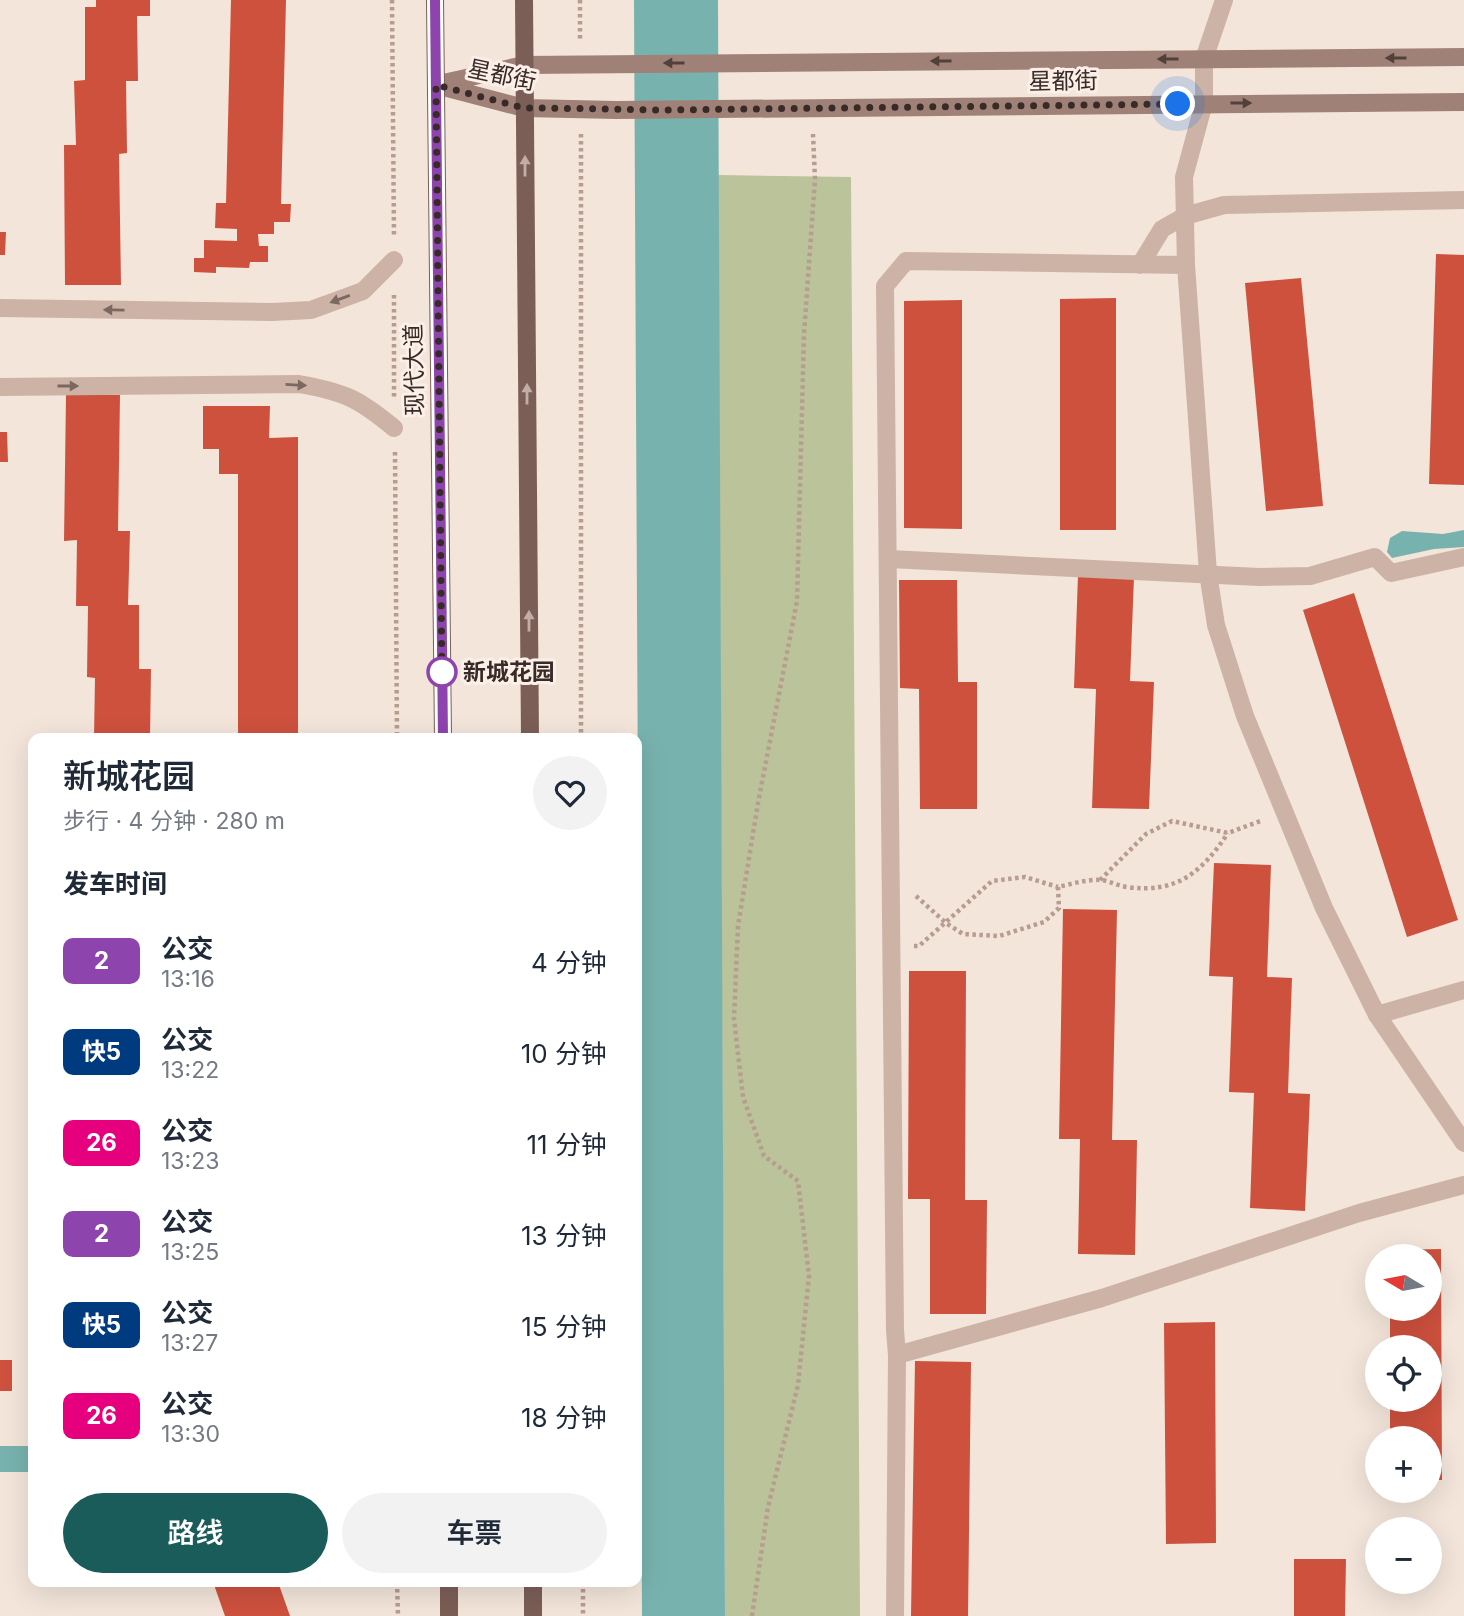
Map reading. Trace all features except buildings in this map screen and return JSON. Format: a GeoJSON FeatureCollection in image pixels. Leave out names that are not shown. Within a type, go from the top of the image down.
{"type":"FeatureCollection","features":[{"type":"Feature","properties":{"kind":"main road","name":"现代大道"},"geometry":{"type":"LineString","coordinates":[[435,0],[443,733]]}},
{"type":"Feature","properties":{"kind":"main road"},"geometry":{"type":"LineString","coordinates":[[524,0],[530,733]]}},
{"type":"Feature","properties":{"kind":"main road","name":"星都街"},"geometry":{"type":"LineString","coordinates":[[436,85],[524,65],[1464,58]]}},
{"type":"Feature","properties":{"kind":"main road","name":"星都街"},"geometry":{"type":"LineString","coordinates":[[436,85],[524,108],[617,110],[1464,102]]}},
{"type":"Feature","properties":{"kind":"main road"},"geometry":{"type":"LineString","coordinates":[[449,1587],[449,1616]]}},
{"type":"Feature","properties":{"kind":"main road"},"geometry":{"type":"LineString","coordinates":[[533,1587],[533,1616]]}},
{"type":"Feature","properties":{"kind":"street"},"geometry":{"type":"LineString","coordinates":[[1224,0],[1204,59],[1205,103],[1184,177],[1186,265],[1208,573],[1216,625],[1245,716],[1324,908],[1377,1015],[1464,1143]]}},
{"type":"Feature","properties":{"kind":"street"},"geometry":{"type":"LineString","coordinates":[[1140,265],[1163,229],[1185,216],[1223,205],[1464,200]]}},
{"type":"Feature","properties":{"kind":"street"},"geometry":{"type":"LineString","coordinates":[[0,308],[272,312],[311,310],[363,291],[394,260]]}},
{"type":"Feature","properties":{"kind":"street"},"geometry":{"type":"LineString","coordinates":[[895,1616],[897,1355],[886,286],[906,261],[1186,265]]}},
{"type":"Feature","properties":{"kind":"street"},"geometry":{"type":"LineString","coordinates":[[0,387],[299,384],[332,390],[365,404],[394,428]]}},
{"type":"Feature","properties":{"kind":"street"},"geometry":{"type":"LineString","coordinates":[[889,559],[1259,577],[1310,576],[1376,557],[1391,573],[1464,557]]}},
{"type":"Feature","properties":{"kind":"street"},"geometry":{"type":"LineString","coordinates":[[1377,1015],[1464,990]]}},
{"type":"Feature","properties":{"kind":"street"},"geometry":{"type":"LineString","coordinates":[[897,1355],[1102,1298],[1359,1213],[1464,1185]]}},
{"type":"Feature","properties":{"kind":"path"},"geometry":{"type":"LineString","coordinates":[[393,0],[397,733]]}},
{"type":"Feature","properties":{"kind":"path"},"geometry":{"type":"LineString","coordinates":[[580,0],[580,64]]}},
{"type":"Feature","properties":{"kind":"path"},"geometry":{"type":"LineString","coordinates":[[752,1616],[768,1507],[798,1385],[809,1276],[798,1181],[764,1156],[743,1097],[734,1019],[738,926],[758,803],[797,601],[804,334],[815,179],[812,108]]}},
{"type":"Feature","properties":{"kind":"path"},"geometry":{"type":"LineString","coordinates":[[580,109],[581,733]]}},
{"type":"Feature","properties":{"kind":"path"},"geometry":{"type":"LineString","coordinates":[[1100,880],[1146,834],[1172,821],[1228,833],[1283,813]]}},
{"type":"Feature","properties":{"kind":"path"},"geometry":{"type":"LineString","coordinates":[[892,945],[919,947],[992,881],[1026,877],[1058,887],[1100,880],[1126,887],[1159,889],[1193,876],[1213,856],[1228,833]]}},
{"type":"Feature","properties":{"kind":"path"},"geometry":{"type":"LineString","coordinates":[[892,890],[914,894],[946,923],[963,934],[999,936],[1044,922],[1059,908],[1058,887]]}},
{"type":"Feature","properties":{"kind":"path"},"geometry":{"type":"LineString","coordinates":[[397,1587],[398,1616]]}},
{"type":"Feature","properties":{"kind":"path"},"geometry":{"type":"LineString","coordinates":[[583,1587],[583,1616]]}},
{"type":"Feature","properties":{"kind":"green space"},"geometry":{"type":"Polygon","coordinates":[[[718,175],[851,177],[860,1616],[725,1616],[718,175]]]}},
{"type":"Feature","properties":{"kind":"water"},"geometry":{"type":"Polygon","coordinates":[[[634,0],[718,0],[725,1616],[642,1616],[642,733],[638,733],[634,0]]]}},
{"type":"Feature","properties":{"kind":"water"},"geometry":{"type":"Polygon","coordinates":[[[1464,530],[1464,547],[1434,549],[1392,558],[1387,552],[1390,538],[1402,531],[1443,534],[1464,530]]]}},
{"type":"Feature","properties":{"kind":"water"},"geometry":{"type":"Polygon","coordinates":[[[0,1446],[28,1446],[28,1472],[0,1472],[0,1446]]]}},
{"type":"Feature","properties":{"kind":"bus line","name":"2"},"geometry":{"type":"LineString","coordinates":[[435,0],[443,733]]}},
{"type":"Feature","properties":{"kind":"place","name":"新城花园"},"geometry":{"type":"Point","coordinates":[442,672]}},
{"type":"Feature","properties":{"kind":"route"},"geometry":{"type":"LineString","coordinates":[[442,672],[442,683],[436,85],[524,108],[663,110],[1178,104]]}}]}
